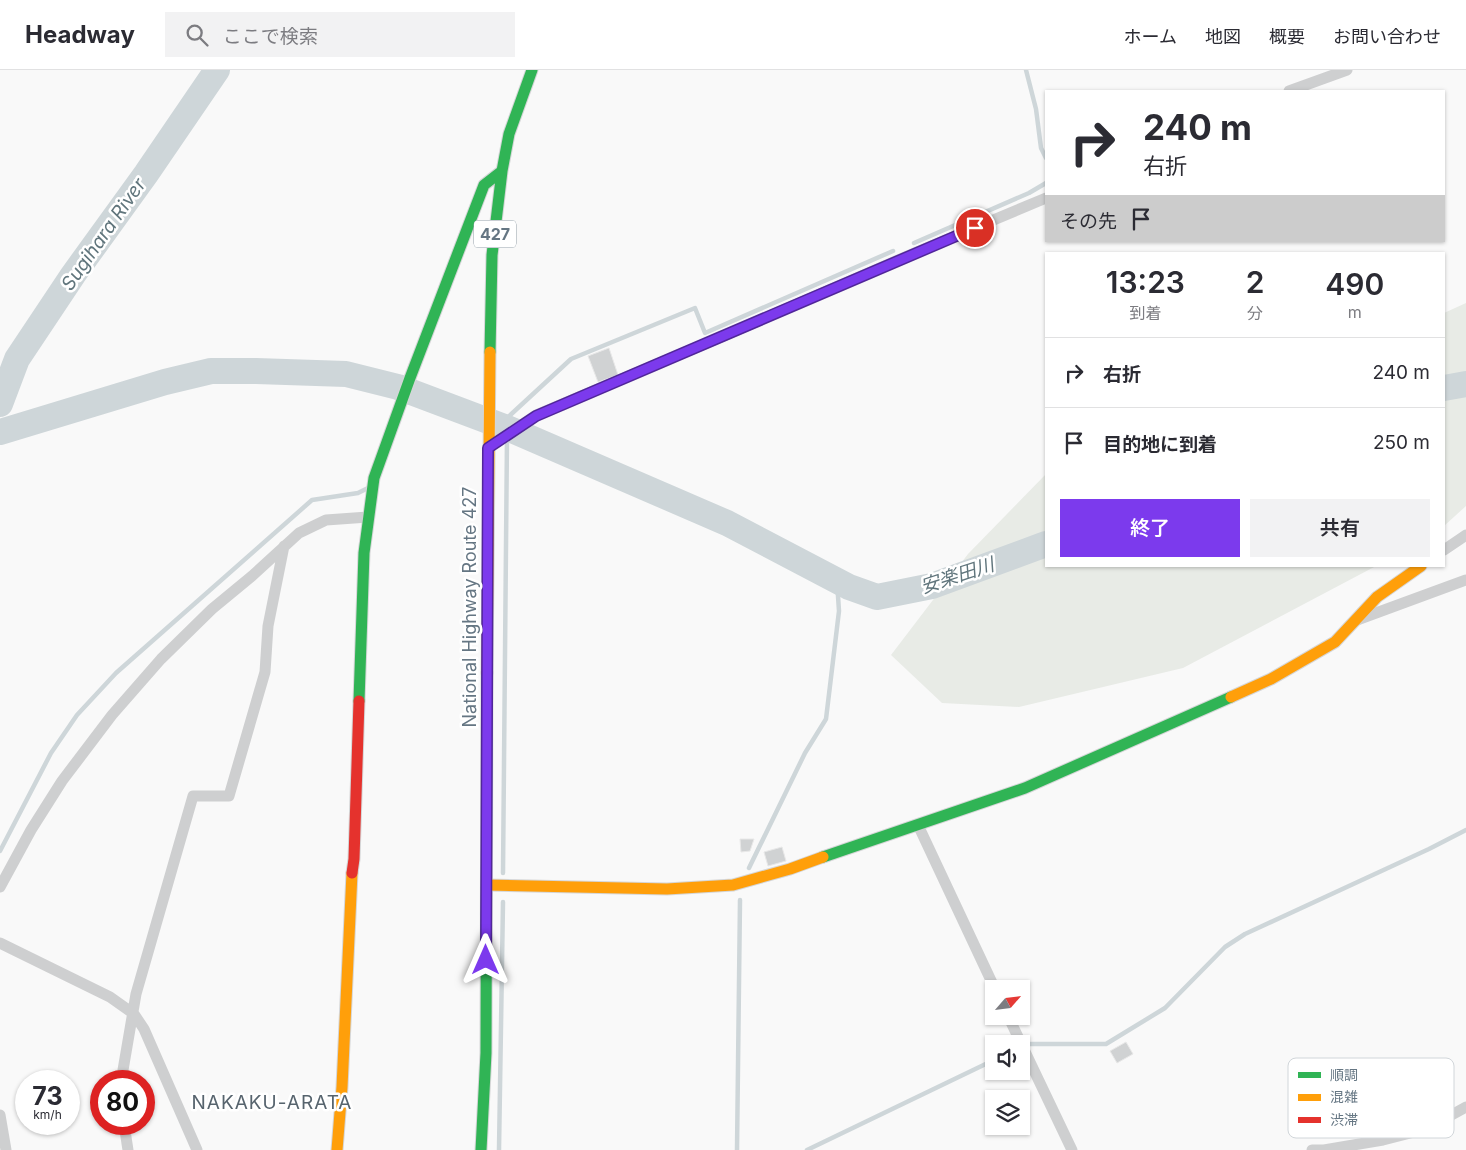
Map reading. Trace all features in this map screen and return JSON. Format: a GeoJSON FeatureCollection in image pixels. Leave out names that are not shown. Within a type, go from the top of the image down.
{"type":"FeatureCollection","features":[{"type":"Feature","properties":{"kind":"main road","name":"National Highway Route 427"},"geometry":{"type":"LineString","coordinates":[[481,1150],[486,1053],[488,430],[492,255],[502,171],[509,134],[532,70]]}},
{"type":"Feature","properties":{"kind":"main road"},"geometry":{"type":"LineString","coordinates":[[337,1150],[354,859],[364,553],[374,478],[484,185],[502,171]]}},
{"type":"Feature","properties":{"kind":"main road"},"geometry":{"type":"LineString","coordinates":[[487,886],[668,889],[733,885],[790,869],[1025,788],[1271,678],[1335,642],[1377,596],[1419,567]]}},
{"type":"Feature","properties":{"kind":"street"},"geometry":{"type":"LineString","coordinates":[[1292,90],[1347,70]]}},
{"type":"Feature","properties":{"kind":"street"},"geometry":{"type":"LineString","coordinates":[[488,448],[536,416],[720,338],[905,256],[1045,198]]}},
{"type":"Feature","properties":{"kind":"street"},"geometry":{"type":"LineString","coordinates":[[0,887],[31,830],[52,798],[112,715],[161,659],[212,609],[298,533],[326,520],[368,517]]}},
{"type":"Feature","properties":{"kind":"street"},"geometry":{"type":"LineString","coordinates":[[1445,549],[1466,535]]}},
{"type":"Feature","properties":{"kind":"street"},"geometry":{"type":"LineString","coordinates":[[123,1070],[136,994],[193,796],[229,796],[265,672],[268,626],[284,546]]}},
{"type":"Feature","properties":{"kind":"street"},"geometry":{"type":"LineString","coordinates":[[1356,621],[1466,580]]}},
{"type":"Feature","properties":{"kind":"street"},"geometry":{"type":"LineString","coordinates":[[918,825],[991,980]]}},
{"type":"Feature","properties":{"kind":"street"},"geometry":{"type":"LineString","coordinates":[[0,943],[110,997],[134,1014],[144,1029],[197,1150]]}},
{"type":"Feature","properties":{"kind":"street"},"geometry":{"type":"LineString","coordinates":[[1012,1025],[1072,1150]]}},
{"type":"Feature","properties":{"kind":"street"},"geometry":{"type":"LineString","coordinates":[[1454,1114],[1466,1107]]}},
{"type":"Feature","properties":{"kind":"street"},"geometry":{"type":"LineString","coordinates":[[0,1115],[6,1150]]}},
{"type":"Feature","properties":{"kind":"street"},"geometry":{"type":"LineString","coordinates":[[126,1135],[128,1150]]}},
{"type":"Feature","properties":{"kind":"street"},"geometry":{"type":"LineString","coordinates":[[1312,1150],[1324,1150],[1391,1138]]}},
{"type":"Feature","properties":{"kind":"shaded area"},"geometry":{"type":"Polygon","coordinates":[[[1466,303],[1466,506],[1445,525],[1445,313],[1466,303]]]}},
{"type":"Feature","properties":{"kind":"shaded area"},"geometry":{"type":"Polygon","coordinates":[[[1045,475],[1045,567],[1374,567],[1183,668],[1019,707],[942,703],[891,655],[968,554],[1045,475]]]}},
{"type":"Feature","properties":{"kind":"building"},"geometry":{"type":"Polygon","coordinates":[[[609,348],[618,375],[598,382],[588,356],[609,348]]]}},
{"type":"Feature","properties":{"kind":"building"},"geometry":{"type":"Polygon","coordinates":[[[740,839],[754,839],[750,851],[741,852],[740,839]]]}},
{"type":"Feature","properties":{"kind":"building"},"geometry":{"type":"Polygon","coordinates":[[[782,847],[786,861],[768,866],[764,852],[782,847]]]}},
{"type":"Feature","properties":{"kind":"building"},"geometry":{"type":"Polygon","coordinates":[[[1126,1042],[1133,1054],[1117,1063],[1110,1051],[1126,1042]]]}},
{"type":"Feature","properties":{"kind":"waterway","name":"Sugihara River"},"geometry":{"type":"LineString","coordinates":[[0,404],[17,359],[73,275],[146,174],[217,70]]}},
{"type":"Feature","properties":{"kind":"waterway"},"geometry":{"type":"LineString","coordinates":[[1026,70],[1036,109],[1041,148],[1045,156]]}},
{"type":"Feature","properties":{"kind":"waterway"},"geometry":{"type":"LineString","coordinates":[[914,243],[1029,193],[1045,184]]}},
{"type":"Feature","properties":{"kind":"waterway"},"geometry":{"type":"LineString","coordinates":[[501,426],[506,419],[571,359],[695,308],[705,333],[893,251]]}},
{"type":"Feature","properties":{"kind":"waterway"},"geometry":{"type":"LineString","coordinates":[[0,432],[165,382],[211,371],[346,374],[398,387],[507,428],[727,523],[849,587],[877,597],[932,586],[1045,544]]}},
{"type":"Feature","properties":{"kind":"waterway","name":"安楽田川"},"geometry":{"type":"LineString","coordinates":[[1445,388],[1466,384]]}},
{"type":"Feature","properties":{"kind":"waterway"},"geometry":{"type":"LineString","coordinates":[[503,873],[507,437]]}},
{"type":"Feature","properties":{"kind":"waterway"},"geometry":{"type":"LineString","coordinates":[[0,851],[51,753],[77,715],[116,673],[312,500],[358,493],[368,488]]}},
{"type":"Feature","properties":{"kind":"waterway"},"geometry":{"type":"LineString","coordinates":[[749,868],[805,753],[826,719],[839,611],[837,581]]}},
{"type":"Feature","properties":{"kind":"waterway"},"geometry":{"type":"LineString","coordinates":[[1030,1044],[1106,1044],[1165,1008],[1225,947],[1245,934],[1466,830]]}},
{"type":"Feature","properties":{"kind":"waterway"},"geometry":{"type":"LineString","coordinates":[[737,1150],[740,900]]}},
{"type":"Feature","properties":{"kind":"waterway"},"geometry":{"type":"LineString","coordinates":[[499,1150],[503,902]]}},
{"type":"Feature","properties":{"kind":"waterway"},"geometry":{"type":"LineString","coordinates":[[807,1150],[985,1064]]}},
{"type":"Feature","properties":{"kind":"traffic: fast"},"geometry":{"type":"LineString","coordinates":[[490,352],[492,255],[502,171],[509,134],[532,70]]}},
{"type":"Feature","properties":{"kind":"traffic: fast"},"geometry":{"type":"LineString","coordinates":[[359,701],[364,553],[374,478],[484,185],[502,171]]}},
{"type":"Feature","properties":{"kind":"traffic: fast"},"geometry":{"type":"LineString","coordinates":[[481,1150],[486,1053],[487,673]]}},
{"type":"Feature","properties":{"kind":"traffic: fast"},"geometry":{"type":"LineString","coordinates":[[823,857],[1025,788],[1231,697]]}},
{"type":"Feature","properties":{"kind":"traffic: slow"},"geometry":{"type":"LineString","coordinates":[[487,673],[490,352]]}},
{"type":"Feature","properties":{"kind":"traffic: slow"},"geometry":{"type":"LineString","coordinates":[[1231,697],[1271,679],[1335,642],[1377,597],[1420,567]]}},
{"type":"Feature","properties":{"kind":"traffic: slow"},"geometry":{"type":"LineString","coordinates":[[487,885],[667,889],[733,885],[790,869],[823,857]]}},
{"type":"Feature","properties":{"kind":"traffic: slow"},"geometry":{"type":"LineString","coordinates":[[337,1150],[342,1087],[352,873]]}},
{"type":"Feature","properties":{"kind":"traffic: jam"},"geometry":{"type":"LineString","coordinates":[[352,873],[359,701]]}},
{"type":"Feature","properties":{"kind":"district","name":"NAKAKU-ARATA"},"geometry":{"type":"Point","coordinates":[272,1102]}},
{"type":"Feature","properties":{"kind":"route"},"geometry":{"type":"LineString","coordinates":[[486,960],[488,448],[536,416],[720,338],[905,256],[975,228]]}}]}
